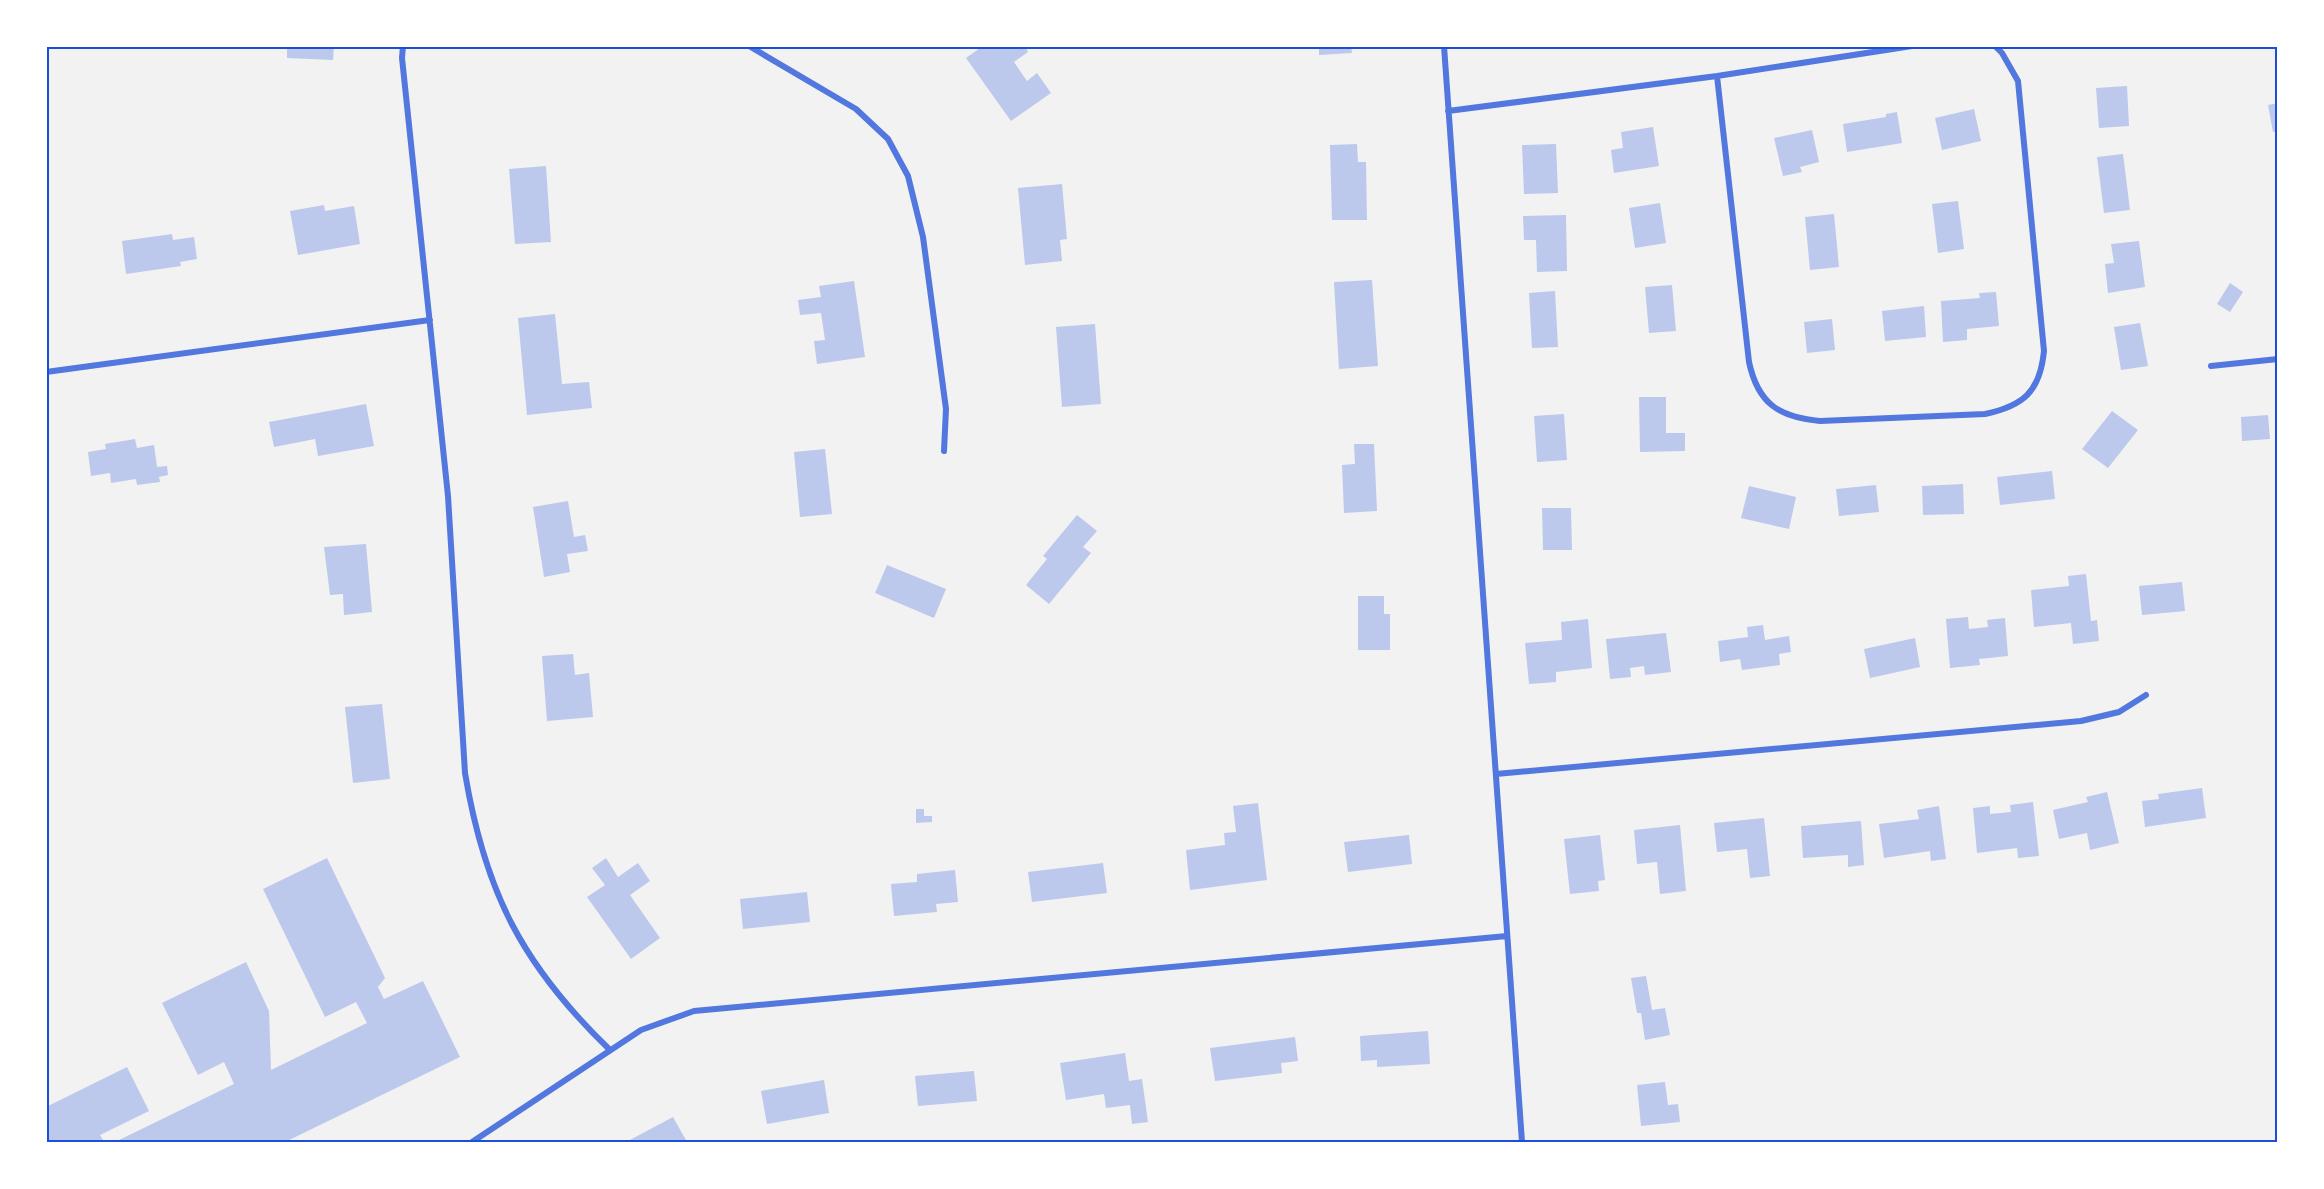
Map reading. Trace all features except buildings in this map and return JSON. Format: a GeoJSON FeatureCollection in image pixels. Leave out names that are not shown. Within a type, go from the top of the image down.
{"type":"FeatureCollection","features":[{"type":"Feature","properties":{"kind":"street"},"geometry":{"type":"LineString","coordinates":[[403,46],[402,58],[448,496],[465,773],[473,818],[493,884],[523,945],[548,984],[577,1018],[610,1050]]}},
{"type":"Feature","properties":{"kind":"street"},"geometry":{"type":"LineString","coordinates":[[749,46],[856,109],[888,139],[908,176],[922,237],[946,409],[944,452]]}},
{"type":"Feature","properties":{"kind":"street"},"geometry":{"type":"LineString","coordinates":[[1444,46],[1522,1143]]}},
{"type":"Feature","properties":{"kind":"street"},"geometry":{"type":"LineString","coordinates":[[1448,111],[1717,76],[1912,46]]}},
{"type":"Feature","properties":{"kind":"street"},"geometry":{"type":"LineString","coordinates":[[1717,76],[1749,362],[1755,382],[1766,400],[1783,413],[1796,418],[1820,421],[1985,414],[2006,410],[2023,400],[2035,387],[2042,370],[2044,351],[2018,81],[2002,52],[1995,46]]}},
{"type":"Feature","properties":{"kind":"street"},"geometry":{"type":"LineString","coordinates":[[46,372],[430,320]]}},
{"type":"Feature","properties":{"kind":"street"},"geometry":{"type":"LineString","coordinates":[[2211,366],[2277,359]]}},
{"type":"Feature","properties":{"kind":"street"},"geometry":{"type":"LineString","coordinates":[[1496,774],[2081,721],[2119,712],[2146,695]]}},
{"type":"Feature","properties":{"kind":"street"},"geometry":{"type":"LineString","coordinates":[[472,1143],[641,1030],[694,1011],[1507,936]]}}]}
